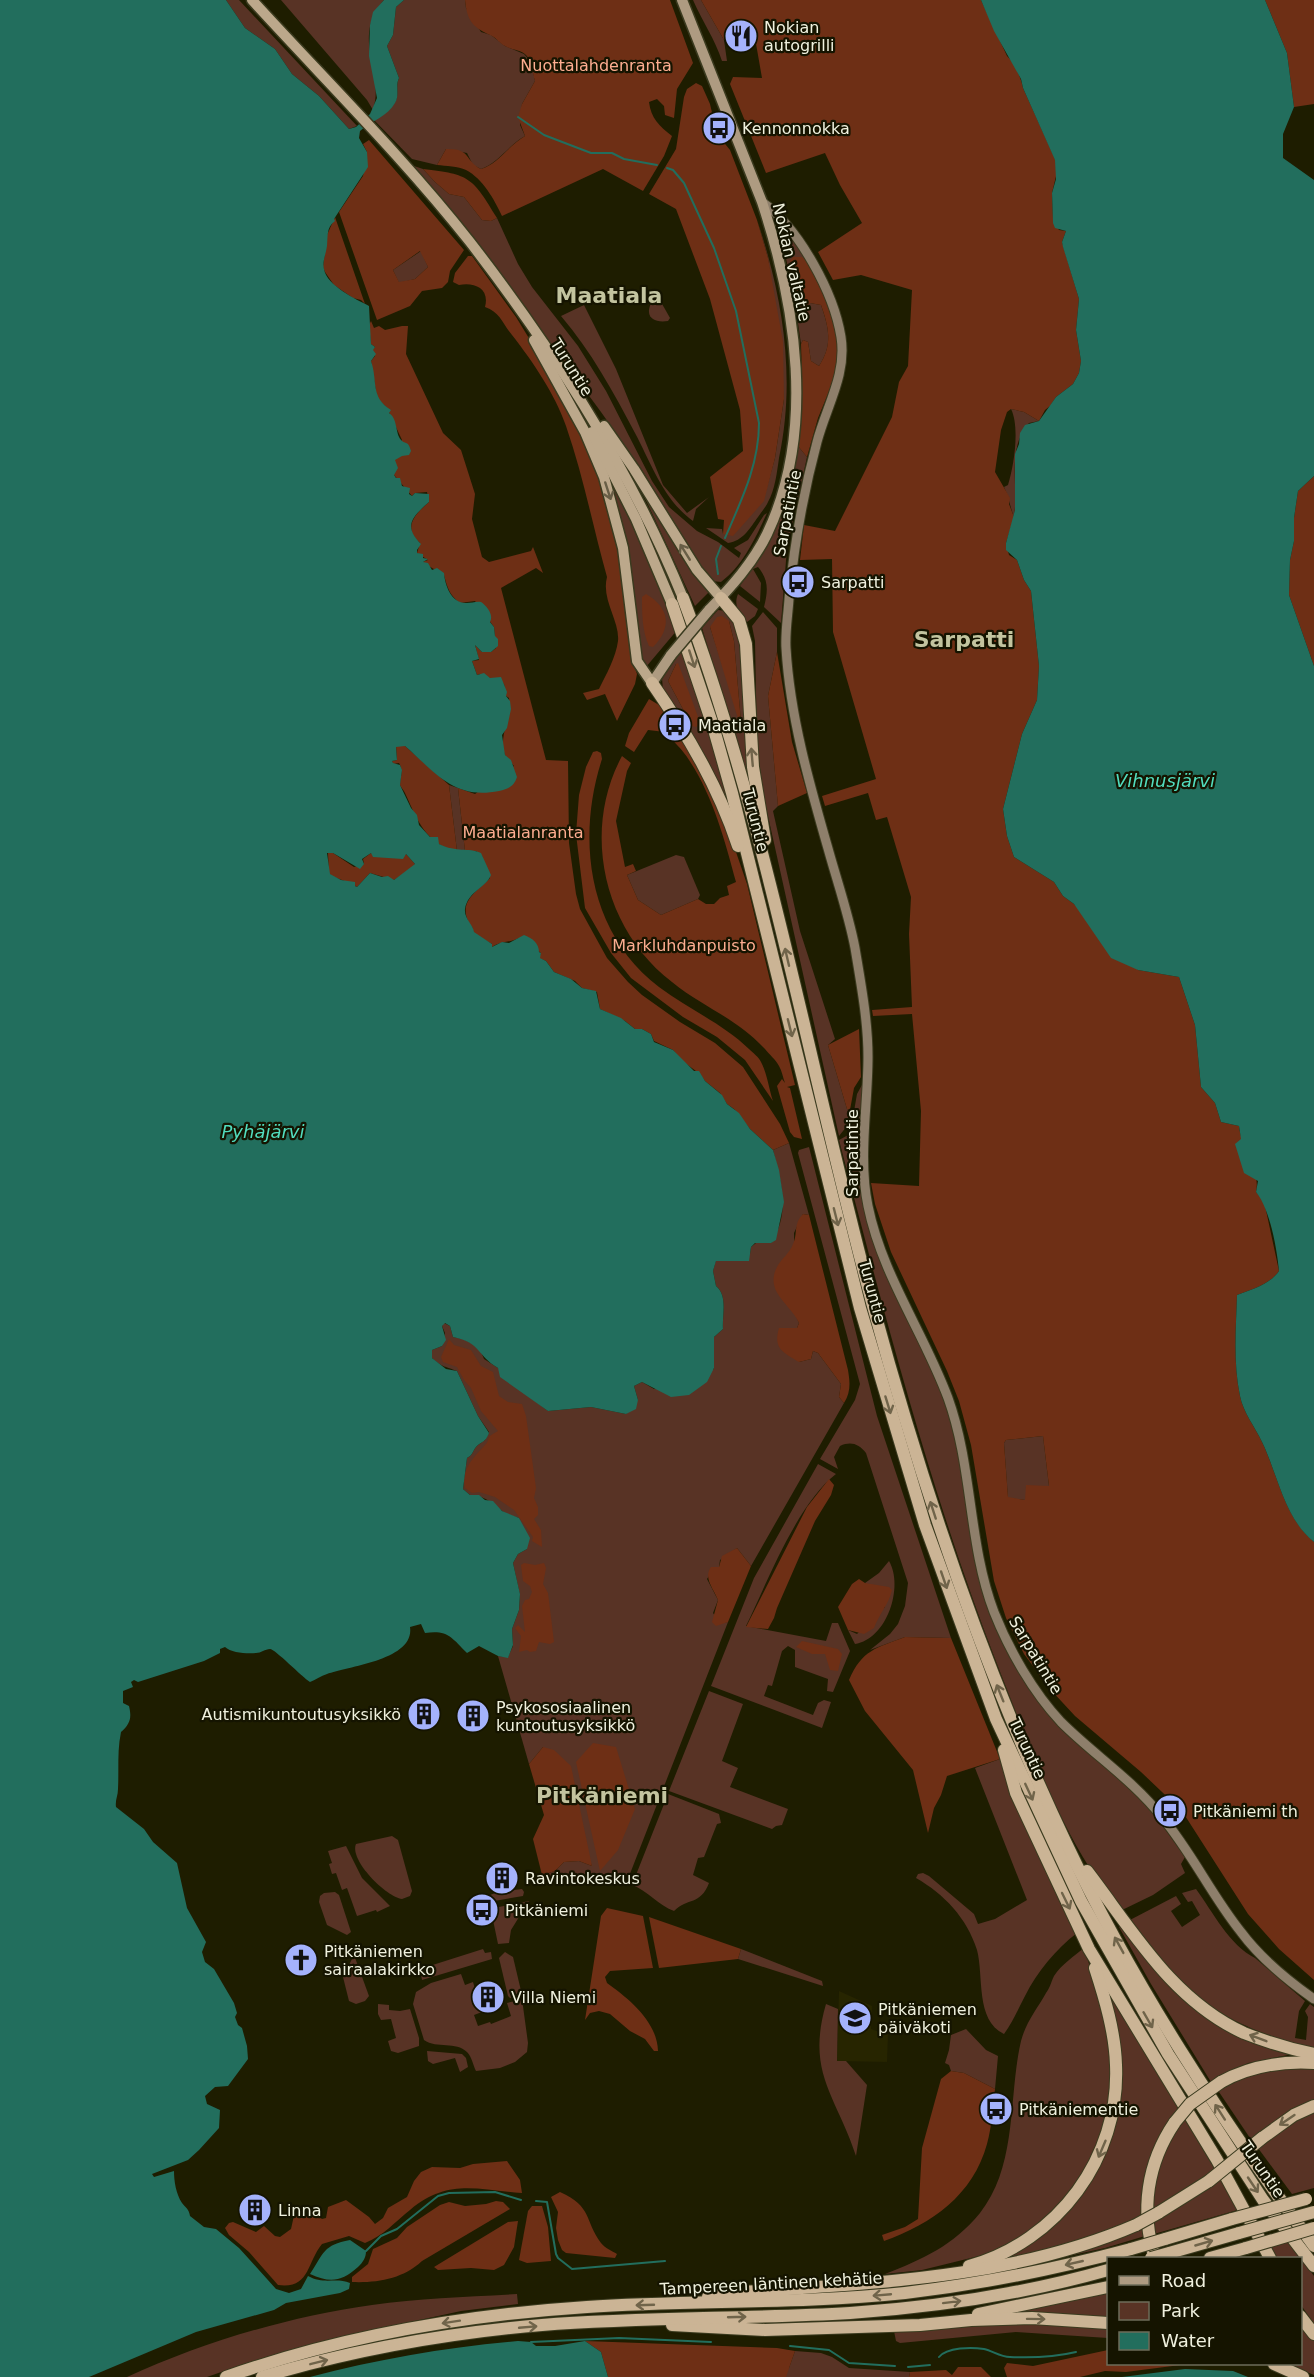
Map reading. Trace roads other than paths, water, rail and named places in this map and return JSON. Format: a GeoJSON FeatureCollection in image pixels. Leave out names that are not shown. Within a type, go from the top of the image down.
{"type":"FeatureCollection","features":[{"type":"Feature","properties":{"kind":"highway","name":"Turuntie"},"geometry":{"type":"LineString","coordinates":[[252,0],[371,128],[470,243],[556,360],[632,487],[667,560],[732,793],[860,1308],[925,1524],[996,1719],[1081,1901],[1168,2054],[1263,2200],[1314,2266]]}},
{"type":"Feature","properties":{"kind":"highway","name":"Turuntie"},"geometry":{"type":"LineString","coordinates":[[500,284],[562,380],[606,458],[678,601],[726,724],[778,919],[850,1218],[904,1416],[966,1606],[1027,1759],[1067,1846],[1110,1929],[1178,2047],[1276,2194],[1314,2246]]}},
{"type":"Feature","properties":{"kind":"highway"},"geometry":{"type":"LineString","coordinates":[[526,327],[579,421],[604,477],[623,548],[637,662],[684,730],[717,790],[738,846],[776,971]]}},
{"type":"Feature","properties":{"kind":"highway"},"geometry":{"type":"LineString","coordinates":[[556,360],[634,469],[697,570],[736,615],[744,635],[753,767],[778,919]]}},
{"type":"Feature","properties":{"kind":"highway"},"geometry":{"type":"LineString","coordinates":[[996,1719],[1016,1793],[1089,1949],[1217,2160],[1269,2257]]}},
{"type":"Feature","properties":{"kind":"highway"},"geometry":{"type":"LineString","coordinates":[[1067,1846],[1150,1956],[1195,2002],[1243,2032],[1275,2044],[1314,2054]]}},
{"type":"Feature","properties":{"kind":"highway"},"geometry":{"type":"LineString","coordinates":[[912,2278],[972,2265],[998,2255],[1028,2239],[1068,2204],[1094,2166],[1112,2120],[1116,2096],[1116,2068],[1110,2019],[1089,1949]]}},
{"type":"Feature","properties":{"kind":"highway"},"geometry":{"type":"LineString","coordinates":[[1153,2257],[1147,2216],[1149,2181],[1156,2156],[1175,2122],[1195,2100],[1221,2082],[1243,2071],[1275,2063],[1314,2063]]}},
{"type":"Feature","properties":{"kind":"highway"},"geometry":{"type":"LineString","coordinates":[[669,2304],[730,2293],[970,2272],[1061,2253],[1102,2239],[1158,2213],[1209,2181],[1294,2115],[1314,2106]]}},
{"type":"Feature","properties":{"kind":"highway"},"geometry":{"type":"LineString","coordinates":[[1276,2194],[1314,2234]]}},
{"type":"Feature","properties":{"kind":"highway","name":"Tampereen läntinen kehätie"},"geometry":{"type":"LineString","coordinates":[[226,2377],[364,2338],[450,2322],[540,2310],[793,2301],[906,2293],[1024,2274],[1131,2249],[1310,2197]]}},
{"type":"Feature","properties":{"kind":"highway"},"geometry":{"type":"LineString","coordinates":[[1158,2257],[1314,2212]]}},
{"type":"Feature","properties":{"kind":"highway"},"geometry":{"type":"LineString","coordinates":[[1217,2257],[1314,2228]]}},
{"type":"Feature","properties":{"kind":"highway","name":"Tampereen läntinen kehätie"},"geometry":{"type":"LineString","coordinates":[[262,2377],[369,2350],[451,2335],[542,2325],[793,2315],[908,2307],[1014,2292],[1107,2270]]}},
{"type":"Feature","properties":{"kind":"highway"},"geometry":{"type":"LineString","coordinates":[[873,2327],[1006,2309],[1107,2287]]}},
{"type":"Feature","properties":{"kind":"highway"},"geometry":{"type":"LineString","coordinates":[[636,2320],[691,2328],[736,2330],[873,2327],[1032,2319],[1107,2323]]}},
{"type":"Feature","properties":{"kind":"highway"},"geometry":{"type":"LineString","coordinates":[[1302,2319],[1314,2334]]}},
{"type":"Feature","properties":{"kind":"highway"},"geometry":{"type":"LineString","coordinates":[[1277,2366],[1303,2377]]}},
{"type":"Feature","properties":{"kind":"main road","name":"Nokian valtatie"},"geometry":{"type":"LineString","coordinates":[[652,683],[671,655],[740,575],[768,531],[783,488],[792,448],[796,404],[795,346],[785,284],[773,233],[682,0]]}},
{"type":"Feature","properties":{"kind":"main road","name":"Sarpatintie"},"geometry":{"type":"LineString","coordinates":[[762,202],[772,209],[789,230],[826,287],[841,340],[840,374],[820,431],[796,534],[786,641],[799,738],[849,921],[863,1000],[868,1052],[864,1176],[874,1232],[895,1286],[939,1375],[951,1406],[966,1468],[987,1592],[1013,1652],[1040,1695],[1063,1723],[1137,1788],[1163,1818],[1225,1911],[1260,1955],[1314,1999]]}},
{"type":"Feature","properties":{"kind":"main road"},"geometry":{"type":"LineString","coordinates":[[773,233],[789,230]]}},
{"type":"Feature","properties":{"kind":"water","name":"Pyhäjärvi"},"geometry":{"type":"Polygon","coordinates":[[[0,0],[226,0],[245,28],[275,49],[292,74],[319,96],[349,129],[356,127],[370,114],[377,98],[369,56],[370,25],[373,12],[384,0],[404,0],[396,7],[393,35],[387,46],[399,78],[396,100],[392,108],[360,131],[359,138],[367,152],[368,167],[330,226],[324,266],[330,281],[350,296],[369,306],[371,344],[375,347],[373,350],[376,354],[371,361],[377,394],[384,405],[391,410],[389,413],[394,419],[399,437],[408,444],[411,451],[409,455],[395,460],[398,468],[394,475],[400,478],[402,486],[410,488],[409,494],[412,496],[415,493],[429,494],[429,502],[418,512],[412,522],[412,532],[421,544],[417,553],[423,554],[423,558],[428,559],[423,562],[428,563],[432,570],[437,568],[444,573],[447,588],[456,600],[466,603],[481,602],[488,608],[498,646],[491,652],[482,652],[475,645],[479,659],[472,661],[477,675],[484,673],[490,678],[501,677],[507,692],[506,696],[510,701],[511,709],[507,728],[502,735],[505,755],[511,760],[517,777],[513,785],[503,790],[470,792],[447,782],[405,746],[396,747],[397,760],[392,761],[400,765],[402,770],[400,785],[417,815],[419,825],[430,837],[438,837],[439,844],[445,847],[481,853],[491,875],[473,894],[465,909],[474,932],[492,944],[492,947],[502,942],[509,943],[524,935],[530,938],[538,946],[541,953],[540,958],[546,961],[554,972],[571,979],[582,988],[596,991],[600,1009],[621,1018],[635,1029],[642,1029],[651,1034],[654,1042],[673,1050],[694,1071],[699,1071],[705,1081],[722,1095],[727,1104],[739,1113],[750,1129],[773,1150],[784,1202],[776,1240],[771,1243],[755,1243],[751,1247],[749,1261],[716,1261],[713,1271],[716,1286],[723,1300],[723,1329],[714,1337],[714,1368],[707,1382],[689,1395],[671,1397],[642,1382],[634,1386],[638,1400],[636,1409],[626,1414],[591,1407],[548,1411],[500,1377],[498,1368],[474,1346],[453,1337],[450,1326],[445,1323],[442,1326],[446,1340],[442,1346],[432,1350],[432,1358],[446,1369],[457,1371],[478,1416],[489,1433],[467,1458],[463,1489],[470,1495],[479,1495],[485,1500],[493,1501],[502,1511],[519,1518],[530,1538],[527,1549],[518,1554],[513,1563],[520,1594],[519,1610],[512,1629],[513,1645],[508,1658],[498,1656],[479,1646],[467,1653],[449,1636],[425,1633],[421,1624],[410,1627],[409,1638],[402,1647],[391,1654],[378,1660],[327,1674],[310,1682],[270,1649],[249,1653],[235,1652],[225,1647],[220,1649],[220,1653],[204,1661],[138,1682],[134,1680],[131,1682],[133,1687],[123,1691],[123,1703],[129,1706],[130,1717],[121,1732],[116,1807],[144,1829],[153,1842],[177,1863],[187,1908],[206,1942],[202,1952],[205,1962],[214,1969],[234,2003],[237,2013],[235,2017],[242,2028],[248,2059],[228,2086],[215,2087],[205,2096],[207,2104],[220,2110],[219,2128],[188,2160],[152,2174],[154,2177],[174,2171],[178,2196],[190,2216],[204,2227],[216,2229],[239,2248],[276,2289],[289,2293],[301,2289],[308,2276],[319,2280],[345,2281],[350,2283],[349,2289],[340,2293],[286,2303],[274,2310],[196,2332],[89,2377],[0,2377],[0,0]],[[327,853],[330,874],[341,880],[355,882],[357,887],[370,873],[382,877],[388,876],[394,880],[415,864],[406,854],[403,859],[373,857],[371,853],[362,859],[364,864],[360,869],[333,853],[327,853]]]}},
{"type":"Feature","properties":{"kind":"water","name":"Vihnusjärvi"},"geometry":{"type":"Polygon","coordinates":[[[981,0],[1265,0],[1287,53],[1294,107],[1283,134],[1283,158],[1314,180],[1314,476],[1298,491],[1290,560],[1289,595],[1314,666],[1314,1542],[1295,1521],[1268,1455],[1246,1414],[1240,1396],[1236,1358],[1237,1295],[1260,1286],[1275,1276],[1279,1271],[1277,1252],[1269,1219],[1256,1192],[1258,1181],[1244,1173],[1235,1144],[1241,1139],[1239,1126],[1221,1122],[1215,1103],[1201,1087],[1195,1025],[1179,977],[1138,970],[1111,958],[1074,904],[1063,896],[1054,882],[1014,857],[1007,836],[1003,809],[1022,734],[1037,700],[1039,666],[1031,591],[1024,580],[1017,560],[1006,550],[1015,510],[1015,454],[1020,433],[1025,425],[1039,421],[1056,397],[1073,384],[1079,373],[1081,361],[1076,330],[1079,299],[1062,242],[1066,231],[1055,228],[1053,223],[1052,193],[1056,179],[1055,160],[1021,79],[994,31],[981,0]]]}},
{"type":"Feature","properties":{"kind":"water"},"geometry":{"type":"Polygon","coordinates":[[[350,2240],[366,2251],[364,2260],[358,2267],[346,2276],[335,2280],[310,2274],[329,2247],[350,2240]]]}},
{"type":"Feature","properties":{"kind":"water"},"geometry":{"type":"Polygon","coordinates":[[[518,2341],[531,2342],[536,2346],[555,2346],[585,2341],[601,2352],[608,2377],[310,2377],[413,2354],[518,2341]]]}},
{"type":"Feature","properties":{"kind":"water"},"geometry":{"type":"Polygon","coordinates":[[[1185,2369],[1233,2371],[1248,2377],[1122,2377],[1185,2369]]]}},
{"type":"Feature","properties":{"kind":"waterway"},"geometry":{"type":"LineString","coordinates":[[518,117],[544,135],[591,153],[612,153],[624,159],[657,165]]}},
{"type":"Feature","properties":{"kind":"waterway"},"geometry":{"type":"LineString","coordinates":[[667,168],[673,170],[684,183],[714,248],[736,311],[759,423],[752,468],[725,538]]}},
{"type":"Feature","properties":{"kind":"waterway"},"geometry":{"type":"LineString","coordinates":[[718,574],[716,559],[721,546]]}},
{"type":"Feature","properties":{"kind":"waterway"},"geometry":{"type":"LineString","coordinates":[[366,2251],[381,2236],[397,2229],[438,2196],[449,2193],[495,2192],[521,2200]]}},
{"type":"Feature","properties":{"kind":"waterway"},"geometry":{"type":"LineString","coordinates":[[536,2201],[547,2202],[556,2254],[572,2269],[665,2261]]}},
{"type":"Feature","properties":{"kind":"waterway"},"geometry":{"type":"LineString","coordinates":[[531,2342],[619,2338],[711,2342]]}},
{"type":"Feature","properties":{"kind":"waterway"},"geometry":{"type":"LineString","coordinates":[[790,2346],[829,2350],[849,2363],[895,2366]]}},
{"type":"Feature","properties":{"kind":"waterway"},"geometry":{"type":"LineString","coordinates":[[939,2357],[948,2351],[967,2348],[984,2349],[1010,2357],[1043,2357],[1076,2352]]}},
{"type":"Feature","properties":{"kind":"waterway"},"geometry":{"type":"LineString","coordinates":[[908,2367],[930,2365]]}},
{"type":"Feature","properties":{"kind":"place","name":"Nokian autogrilli"},"geometry":{"type":"Point","coordinates":[741,36]}},
{"type":"Feature","properties":{"kind":"place","name":"Kennonnokka"},"geometry":{"type":"Point","coordinates":[719,128]}},
{"type":"Feature","properties":{"kind":"place","name":"Sarpatti"},"geometry":{"type":"Point","coordinates":[798,582]}},
{"type":"Feature","properties":{"kind":"place","name":"Maatiala"},"geometry":{"type":"Point","coordinates":[675,725]}},
{"type":"Feature","properties":{"kind":"place","name":"Autismikuntoutusyksikkö"},"geometry":{"type":"Point","coordinates":[424,1714]}},
{"type":"Feature","properties":{"kind":"place","name":"Psykososiaalinen kuntoutusyksikkö"},"geometry":{"type":"Point","coordinates":[473,1716]}},
{"type":"Feature","properties":{"kind":"place","name":"Pitkäniemi th"},"geometry":{"type":"Point","coordinates":[1170,1811]}},
{"type":"Feature","properties":{"kind":"place","name":"Ravintokeskus"},"geometry":{"type":"Point","coordinates":[502,1878]}},
{"type":"Feature","properties":{"kind":"place","name":"Pitkäniemi"},"geometry":{"type":"Point","coordinates":[482,1910]}},
{"type":"Feature","properties":{"kind":"place","name":"Pitkäniemen sairaalakirkko"},"geometry":{"type":"Point","coordinates":[301,1960]}},
{"type":"Feature","properties":{"kind":"place","name":"Villa Niemi"},"geometry":{"type":"Point","coordinates":[488,1997]}},
{"type":"Feature","properties":{"kind":"place","name":"Pitkäniemen päiväkoti"},"geometry":{"type":"Point","coordinates":[855,2018]}},
{"type":"Feature","properties":{"kind":"place","name":"Pitkäniementie"},"geometry":{"type":"Point","coordinates":[996,2109]}},
{"type":"Feature","properties":{"kind":"place","name":"Linna"},"geometry":{"type":"Point","coordinates":[255,2210]}},
{"type":"Feature","properties":{"kind":"district","name":"Maatiala"},"geometry":{"type":"Point","coordinates":[609,295]}},
{"type":"Feature","properties":{"kind":"district","name":"Sarpatti"},"geometry":{"type":"Point","coordinates":[964,639]}},
{"type":"Feature","properties":{"kind":"district","name":"Pitkäniemi"},"geometry":{"type":"Point","coordinates":[602,1795]}},
{"type":"Feature","properties":{"kind":"park label","name":"Nuottalahdenranta"},"geometry":{"type":"Point","coordinates":[596,65]}},
{"type":"Feature","properties":{"kind":"park label","name":"Maatialanranta"},"geometry":{"type":"Point","coordinates":[523,832]}},
{"type":"Feature","properties":{"kind":"park label","name":"Markluhdanpuisto"},"geometry":{"type":"Point","coordinates":[684,945]}}]}
